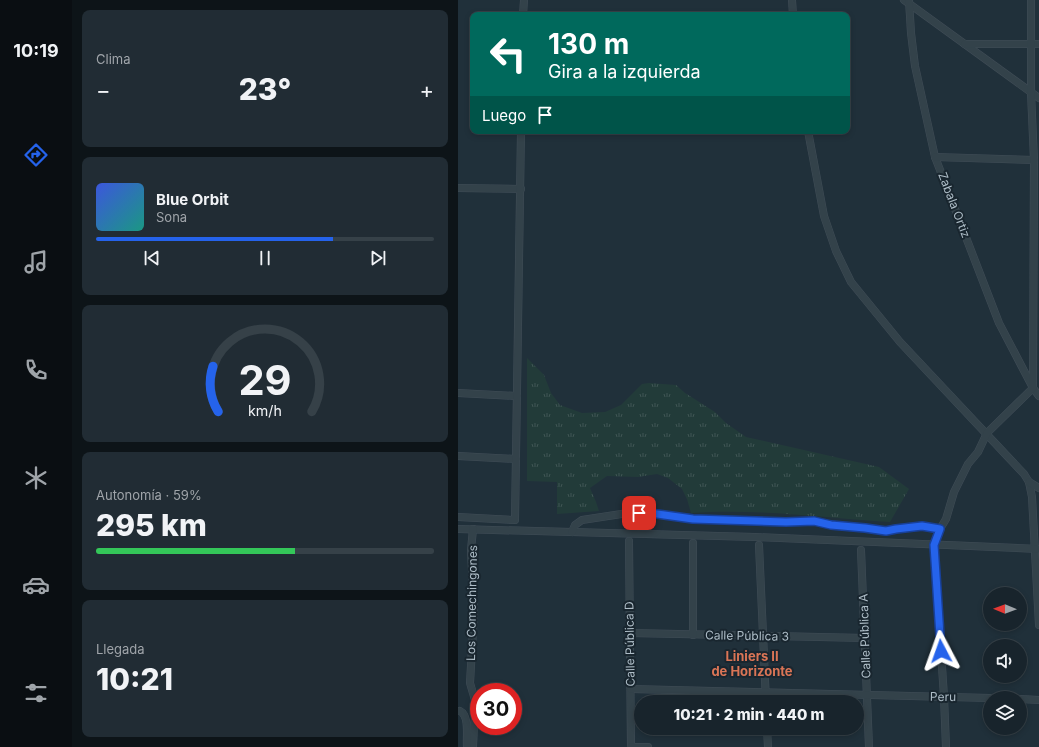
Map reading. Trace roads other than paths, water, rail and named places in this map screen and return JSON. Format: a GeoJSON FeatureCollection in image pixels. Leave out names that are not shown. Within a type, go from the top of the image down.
{"type":"FeatureCollection","features":[{"type":"Feature","properties":{"kind":"street"},"geometry":{"type":"LineString","coordinates":[[523,12],[524,0]]}},
{"type":"Feature","properties":{"kind":"street"},"geometry":{"type":"LineString","coordinates":[[792,0],[793,12]]}},
{"type":"Feature","properties":{"kind":"street"},"geometry":{"type":"LineString","coordinates":[[946,747],[934,545],[940,529],[946,519],[954,492],[968,464],[978,452],[987,433],[1033,388],[1036,308],[1034,160],[1031,93],[1031,0]]}},
{"type":"Feature","properties":{"kind":"street"},"geometry":{"type":"LineString","coordinates":[[908,1],[1039,98]]}},
{"type":"Feature","properties":{"kind":"street","name":"Zabala Ortiz"},"geometry":{"type":"LineString","coordinates":[[908,1],[915,66],[935,157],[999,323],[1033,388],[1039,396]]}},
{"type":"Feature","properties":{"kind":"street"},"geometry":{"type":"LineString","coordinates":[[965,44],[1039,44]]}},
{"type":"Feature","properties":{"kind":"street"},"geometry":{"type":"LineString","coordinates":[[458,517],[515,520],[522,134]]}},
{"type":"Feature","properties":{"kind":"street"},"geometry":{"type":"LineString","coordinates":[[809,134],[824,216],[836,251],[851,282],[860,295],[905,348],[987,433],[1024,474],[1029,482],[1032,497],[1037,549],[1039,626]]}},
{"type":"Feature","properties":{"kind":"street"},"geometry":{"type":"LineString","coordinates":[[935,157],[1034,160]]}},
{"type":"Feature","properties":{"kind":"street"},"geometry":{"type":"LineString","coordinates":[[458,188],[520,189]]}},
{"type":"Feature","properties":{"kind":"street"},"geometry":{"type":"LineString","coordinates":[[458,393],[517,396]]}},
{"type":"Feature","properties":{"kind":"street"},"geometry":{"type":"LineString","coordinates":[[458,456],[516,459]]}},
{"type":"Feature","properties":{"kind":"street"},"geometry":{"type":"LineString","coordinates":[[1029,482],[1039,488]]}},
{"type":"Feature","properties":{"kind":"street"},"geometry":{"type":"LineString","coordinates":[[572,532],[575,525],[582,520],[628,513],[650,513],[693,519],[786,522],[814,521],[831,525],[886,531],[922,526],[940,529]]}},
{"type":"Feature","properties":{"kind":"street"},"geometry":{"type":"LineString","coordinates":[[458,529],[755,537],[1037,549]]}},
{"type":"Feature","properties":{"kind":"street","name":"Los Comechingones"},"geometry":{"type":"LineString","coordinates":[[473,529],[471,550],[474,613],[470,683],[477,707],[474,724],[473,747]]}},
{"type":"Feature","properties":{"kind":"street","name":"Calle Pública D"},"geometry":{"type":"LineString","coordinates":[[629,541],[631,747]]}},
{"type":"Feature","properties":{"kind":"street"},"geometry":{"type":"LineString","coordinates":[[693,543],[693,634]]}},
{"type":"Feature","properties":{"kind":"street"},"geometry":{"type":"LineString","coordinates":[[759,545],[766,693]]}},
{"type":"Feature","properties":{"kind":"street","name":"Calle Pública A"},"geometry":{"type":"LineString","coordinates":[[861,550],[869,747]]}},
{"type":"Feature","properties":{"kind":"street","name":"Calle Pública 3"},"geometry":{"type":"LineString","coordinates":[[630,633],[865,638]]}},
{"type":"Feature","properties":{"kind":"street","name":"Peru"},"geometry":{"type":"LineString","coordinates":[[631,689],[983,698]]}},
{"type":"Feature","properties":{"kind":"street"},"geometry":{"type":"LineString","coordinates":[[1027,699],[1039,700]]}},
{"type":"Feature","properties":{"kind":"street"},"geometry":{"type":"LineString","coordinates":[[460,711],[463,712],[466,717],[467,747]]}},
{"type":"Feature","properties":{"kind":"street"},"geometry":{"type":"LineString","coordinates":[[767,735],[768,747]]}},
{"type":"Feature","properties":{"kind":"street"},"geometry":{"type":"LineString","coordinates":[[631,747],[648,747]]}},
{"type":"Feature","properties":{"kind":"district","name":"Liniers II de Horizonte"},"geometry":{"type":"Point","coordinates":[752,664]}}]}
